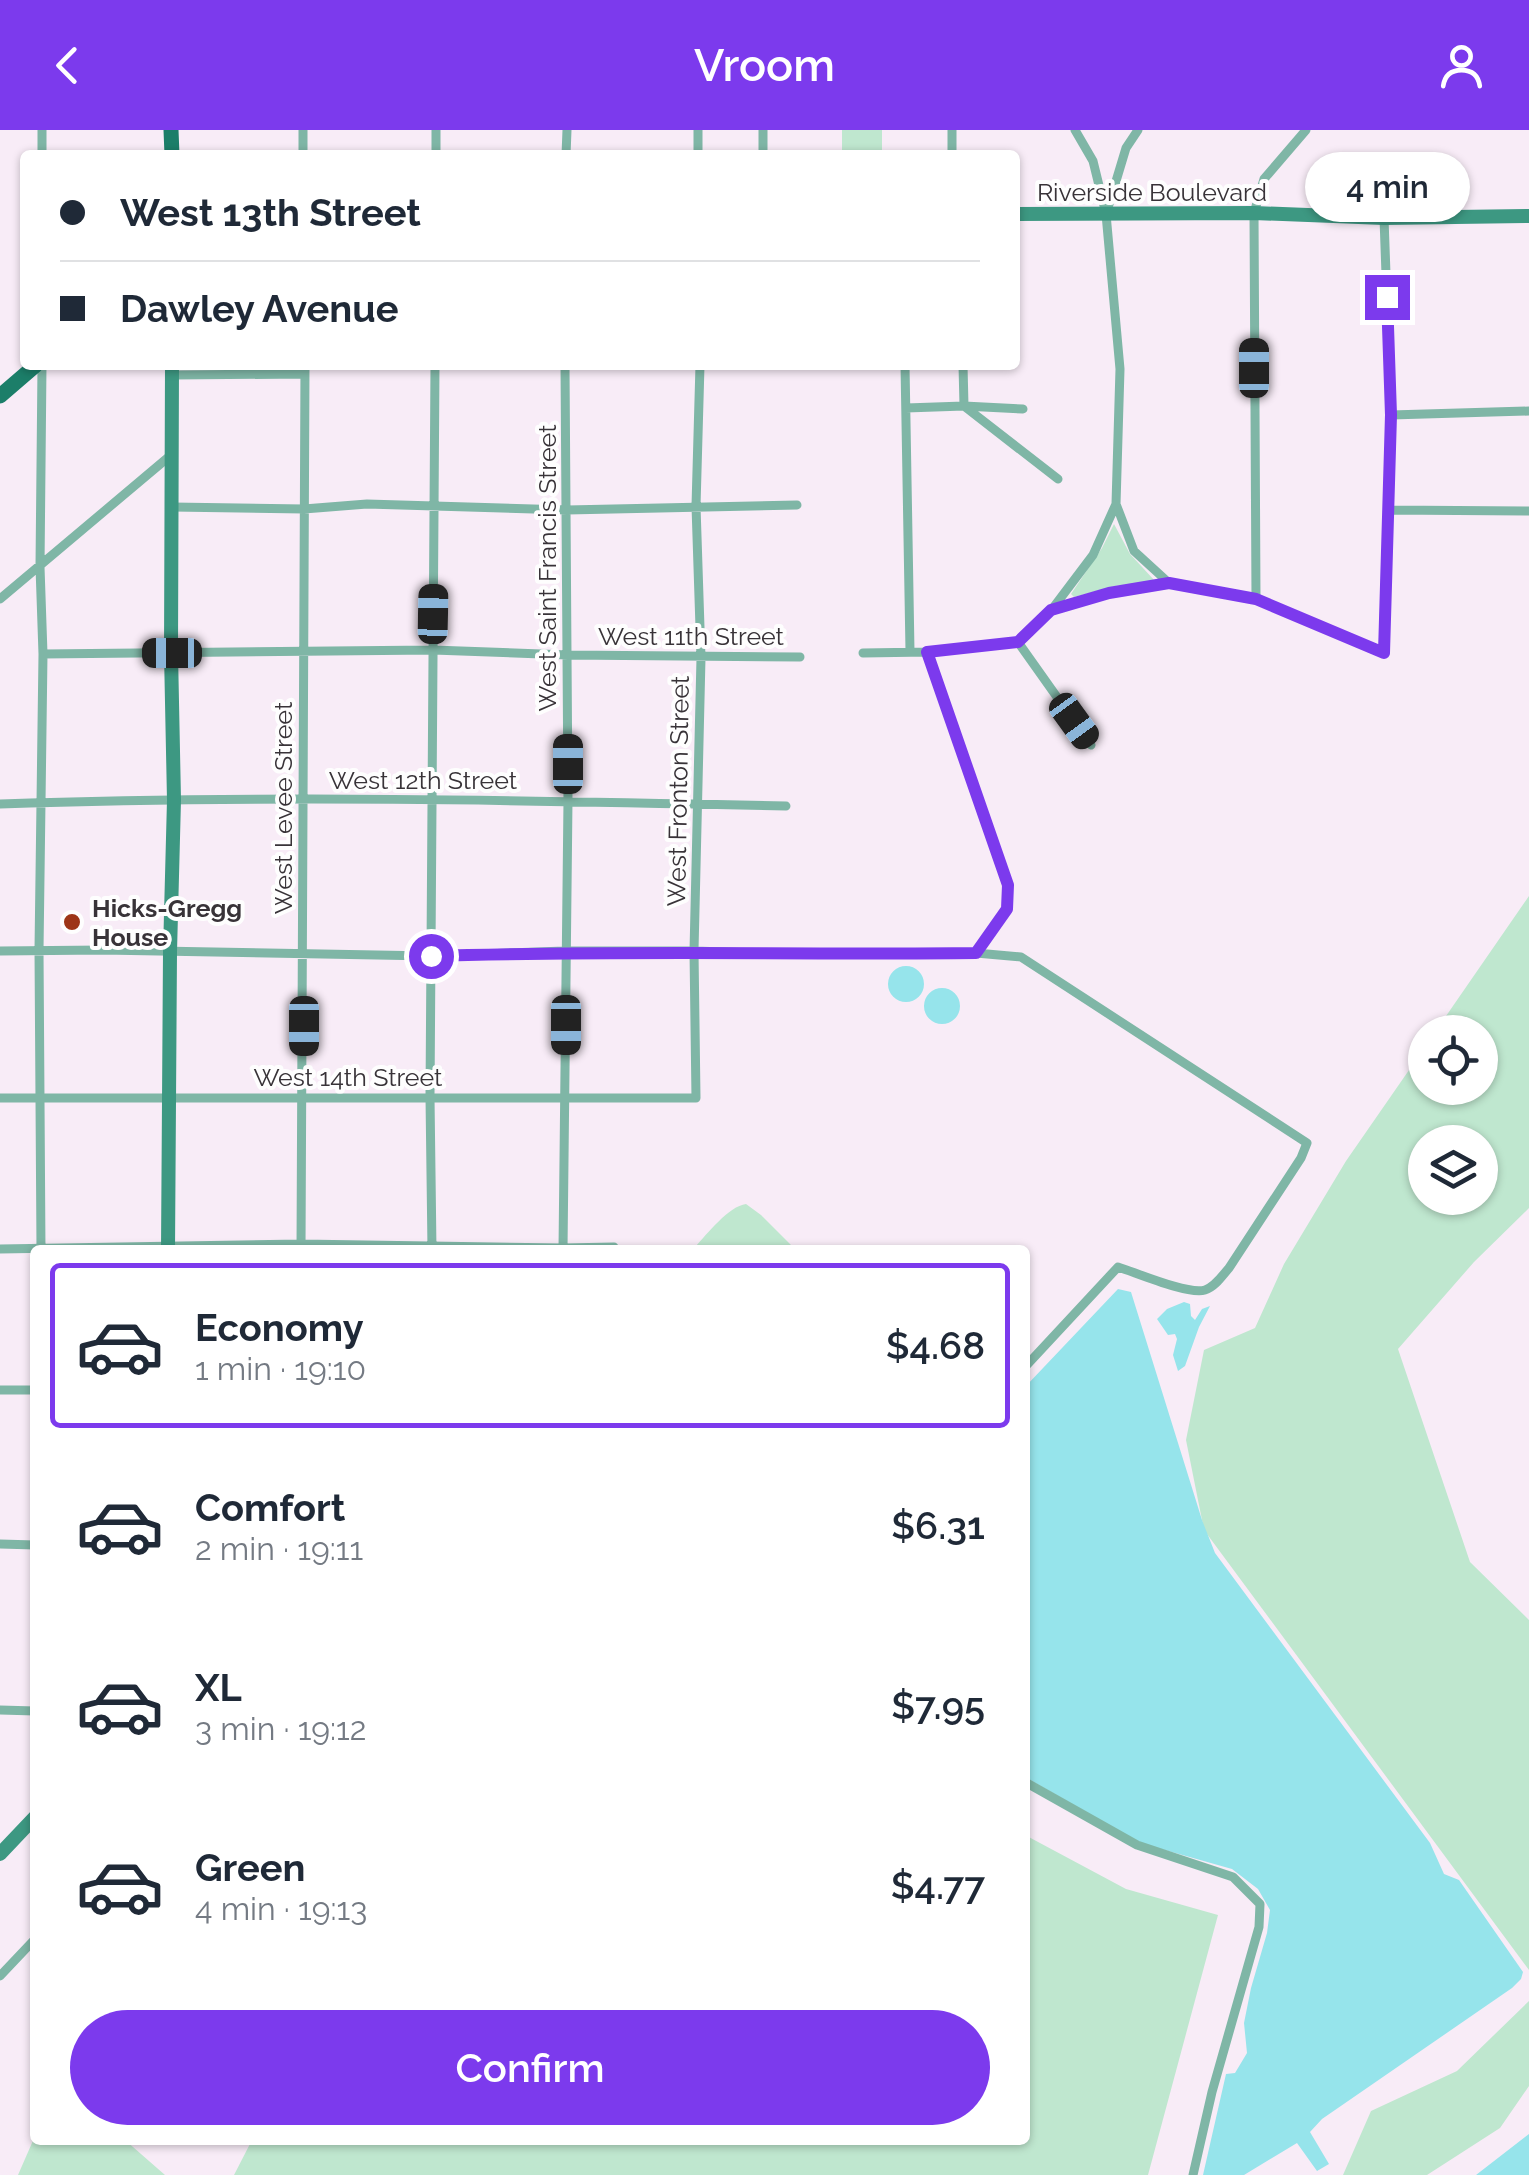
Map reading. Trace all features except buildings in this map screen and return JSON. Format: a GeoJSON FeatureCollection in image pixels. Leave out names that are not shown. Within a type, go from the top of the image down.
{"type":"FeatureCollection","features":[{"type":"Feature","properties":{"kind":"main road"},"geometry":{"type":"LineString","coordinates":[[0,396],[33,370]]}},
{"type":"Feature","properties":{"kind":"street"},"geometry":{"type":"LineString","coordinates":[[1075,130],[1093,161],[1106,214],[1120,369],[1116,504],[1134,552],[1169,583]]}},
{"type":"Feature","properties":{"kind":"street"},"geometry":{"type":"LineString","coordinates":[[1106,214],[1126,148],[1138,130]]}},
{"type":"Feature","properties":{"kind":"street"},"geometry":{"type":"LineString","coordinates":[[1256,599],[1254,214],[1264,179],[1306,130]]}},
{"type":"Feature","properties":{"kind":"street","name":"Riverside Boulevard"},"geometry":{"type":"LineString","coordinates":[[1020,214],[1529,216]]}},
{"type":"Feature","properties":{"kind":"street"},"geometry":{"type":"LineString","coordinates":[[1051,610],[1109,593],[1169,583],[1256,599],[1384,653],[1391,415],[1384,218]]}},
{"type":"Feature","properties":{"kind":"street"},"geometry":{"type":"LineString","coordinates":[[39,370],[43,654],[39,950],[42,1245]]}},
{"type":"Feature","properties":{"kind":"street"},"geometry":{"type":"LineString","coordinates":[[168,1245],[174,800],[172,370],[305,370]]}},
{"type":"Feature","properties":{"kind":"street","name":"West Levee Street"},"geometry":{"type":"LineString","coordinates":[[301,1245],[305,370]]}},
{"type":"Feature","properties":{"kind":"street"},"geometry":{"type":"LineString","coordinates":[[432,1245],[435,370]]}},
{"type":"Feature","properties":{"kind":"street","name":"West Saint Francis Street"},"geometry":{"type":"LineString","coordinates":[[564,1245],[568,800],[565,370]]}},
{"type":"Feature","properties":{"kind":"street","name":"West Fronton Street"},"geometry":{"type":"LineString","coordinates":[[696,1098],[694,951],[701,658],[696,506],[700,370]]}},
{"type":"Feature","properties":{"kind":"street"},"geometry":{"type":"LineString","coordinates":[[905,370],[910,651]]}},
{"type":"Feature","properties":{"kind":"street"},"geometry":{"type":"LineString","coordinates":[[963,370],[964,406]]}},
{"type":"Feature","properties":{"kind":"street"},"geometry":{"type":"LineString","coordinates":[[964,406],[1058,479]]}},
{"type":"Feature","properties":{"kind":"street"},"geometry":{"type":"LineString","coordinates":[[906,408],[1023,409]]}},
{"type":"Feature","properties":{"kind":"street"},"geometry":{"type":"LineString","coordinates":[[1391,415],[1529,410]]}},
{"type":"Feature","properties":{"kind":"street"},"geometry":{"type":"LineString","coordinates":[[0,600],[170,455]]}},
{"type":"Feature","properties":{"kind":"street"},"geometry":{"type":"LineString","coordinates":[[172,506],[304,509],[367,504],[566,510],[797,504]]}},
{"type":"Feature","properties":{"kind":"street"},"geometry":{"type":"LineString","coordinates":[[863,653],[927,652],[1018,642],[1051,610],[1093,555],[1116,504]]}},
{"type":"Feature","properties":{"kind":"street"},"geometry":{"type":"LineString","coordinates":[[1388,510],[1529,512]]}},
{"type":"Feature","properties":{"kind":"street"},"geometry":{"type":"LineString","coordinates":[[1018,642],[1091,745]]}},
{"type":"Feature","properties":{"kind":"street","name":"West 11th Street"},"geometry":{"type":"LineString","coordinates":[[43,654],[433,650],[800,657]]}},
{"type":"Feature","properties":{"kind":"street"},"geometry":{"type":"LineString","coordinates":[[927,652],[1008,885],[1007,909],[976,953]]}},
{"type":"Feature","properties":{"kind":"street","name":"West 12th Street"},"geometry":{"type":"LineString","coordinates":[[0,804],[302,799],[786,806]]}},
{"type":"Feature","properties":{"kind":"street"},"geometry":{"type":"LineString","coordinates":[[0,951],[431,956],[694,951],[976,953],[1021,957],[1307,1143],[1216,1284],[1205,1290],[1188,1290],[1118,1267],[1030,1361]]}},
{"type":"Feature","properties":{"kind":"street","name":"West 14th Street"},"geometry":{"type":"LineString","coordinates":[[0,1098],[696,1098]]}},
{"type":"Feature","properties":{"kind":"street"},"geometry":{"type":"LineString","coordinates":[[0,1249],[30,1249]]}},
{"type":"Feature","properties":{"kind":"street"},"geometry":{"type":"LineString","coordinates":[[0,1390],[30,1390]]}},
{"type":"Feature","properties":{"kind":"street"},"geometry":{"type":"LineString","coordinates":[[0,1544],[30,1545]]}},
{"type":"Feature","properties":{"kind":"street"},"geometry":{"type":"LineString","coordinates":[[0,1710],[30,1711]]}},
{"type":"Feature","properties":{"kind":"street"},"geometry":{"type":"LineString","coordinates":[[1030,1785],[1137,1845],[1233,1877],[1260,1904],[1258,1926],[1193,2175]]}},
{"type":"Feature","properties":{"kind":"street"},"geometry":{"type":"LineString","coordinates":[[0,1854],[30,1822]]}},
{"type":"Feature","properties":{"kind":"street"},"geometry":{"type":"LineString","coordinates":[[0,1976],[30,1945]]}},
{"type":"Feature","properties":{"kind":"green space"},"geometry":{"type":"Polygon","coordinates":[[[842,130],[882,130],[882,150],[842,150],[842,130]]]}},
{"type":"Feature","properties":{"kind":"green space"},"geometry":{"type":"Polygon","coordinates":[[[1114,524],[1130,554],[1155,581],[1074,597],[1071,594],[1114,524]]]}},
{"type":"Feature","properties":{"kind":"green space"},"geometry":{"type":"Polygon","coordinates":[[[1529,896],[1529,1208],[1474,1262],[1398,1349],[1470,1562],[1529,1620],[1529,1970],[1204,1530],[1186,1440],[1204,1350],[1255,1328],[1284,1264],[1346,1161],[1408,1072],[1408,1105],[1498,1105],[1498,1015],[1447,1015],[1529,896]]]}},
{"type":"Feature","properties":{"kind":"green space"},"geometry":{"type":"Polygon","coordinates":[[[746,1204],[761,1215],[791,1245],[697,1245],[746,1204]]]}},
{"type":"Feature","properties":{"kind":"green space"},"geometry":{"type":"Polygon","coordinates":[[[1030,1838],[1126,1889],[1218,1915],[1148,2175],[234,2175],[249,2145],[1030,2145],[1030,1838]]]}},
{"type":"Feature","properties":{"kind":"green space"},"geometry":{"type":"Polygon","coordinates":[[[1529,2001],[1529,2086],[1500,2128],[1427,2175],[1343,2175],[1371,2111],[1457,2071],[1529,2001]]]}},
{"type":"Feature","properties":{"kind":"green space"},"geometry":{"type":"Polygon","coordinates":[[[31,2145],[131,2145],[165,2175],[18,2175],[31,2145]]]}},
{"type":"Feature","properties":{"kind":"water"},"geometry":{"type":"Polygon","coordinates":[[[906,966],[919,971],[924,984],[919,997],[906,1002],[893,997],[888,984],[893,971],[906,966]]]}},
{"type":"Feature","properties":{"kind":"water"},"geometry":{"type":"Polygon","coordinates":[[[942,988],[955,993],[960,1006],[955,1019],[942,1024],[929,1019],[924,1006],[929,993],[942,988]]]}},
{"type":"Feature","properties":{"kind":"water"},"geometry":{"type":"Polygon","coordinates":[[[1118,1289],[1131,1292],[1215,1553],[1430,1843],[1444,1874],[1459,1880],[1523,1972],[1512,1988],[1322,2119],[1310,2132],[1329,2164],[1317,2171],[1297,2143],[1244,2175],[1203,2175],[1226,2074],[1235,2073],[1247,2053],[1244,2023],[1270,1910],[1258,1889],[1232,1869],[1140,1843],[1030,1780],[1030,1382],[1118,1289]]]}},
{"type":"Feature","properties":{"kind":"water"},"geometry":{"type":"Polygon","coordinates":[[[1184,1302],[1190,1304],[1195,1320],[1202,1309],[1210,1306],[1185,1366],[1178,1371],[1173,1355],[1175,1334],[1168,1335],[1157,1319],[1167,1309],[1184,1302]]]}},
{"type":"Feature","properties":{"kind":"water"},"geometry":{"type":"Polygon","coordinates":[[[1529,2134],[1529,2175],[1476,2175],[1529,2134]]]}},
{"type":"Feature","properties":{"kind":"place","name":"Hicks-Gregg House"},"geometry":{"type":"Point","coordinates":[72,922]}},
{"type":"Feature","properties":{"kind":"route"},"geometry":{"type":"LineString","coordinates":[[431,956],[598,951],[976,953],[1007,909],[1008,885],[927,652],[1018,642],[1051,610],[1109,593],[1169,583],[1256,599],[1384,653],[1391,415],[1387,297]]}}]}
